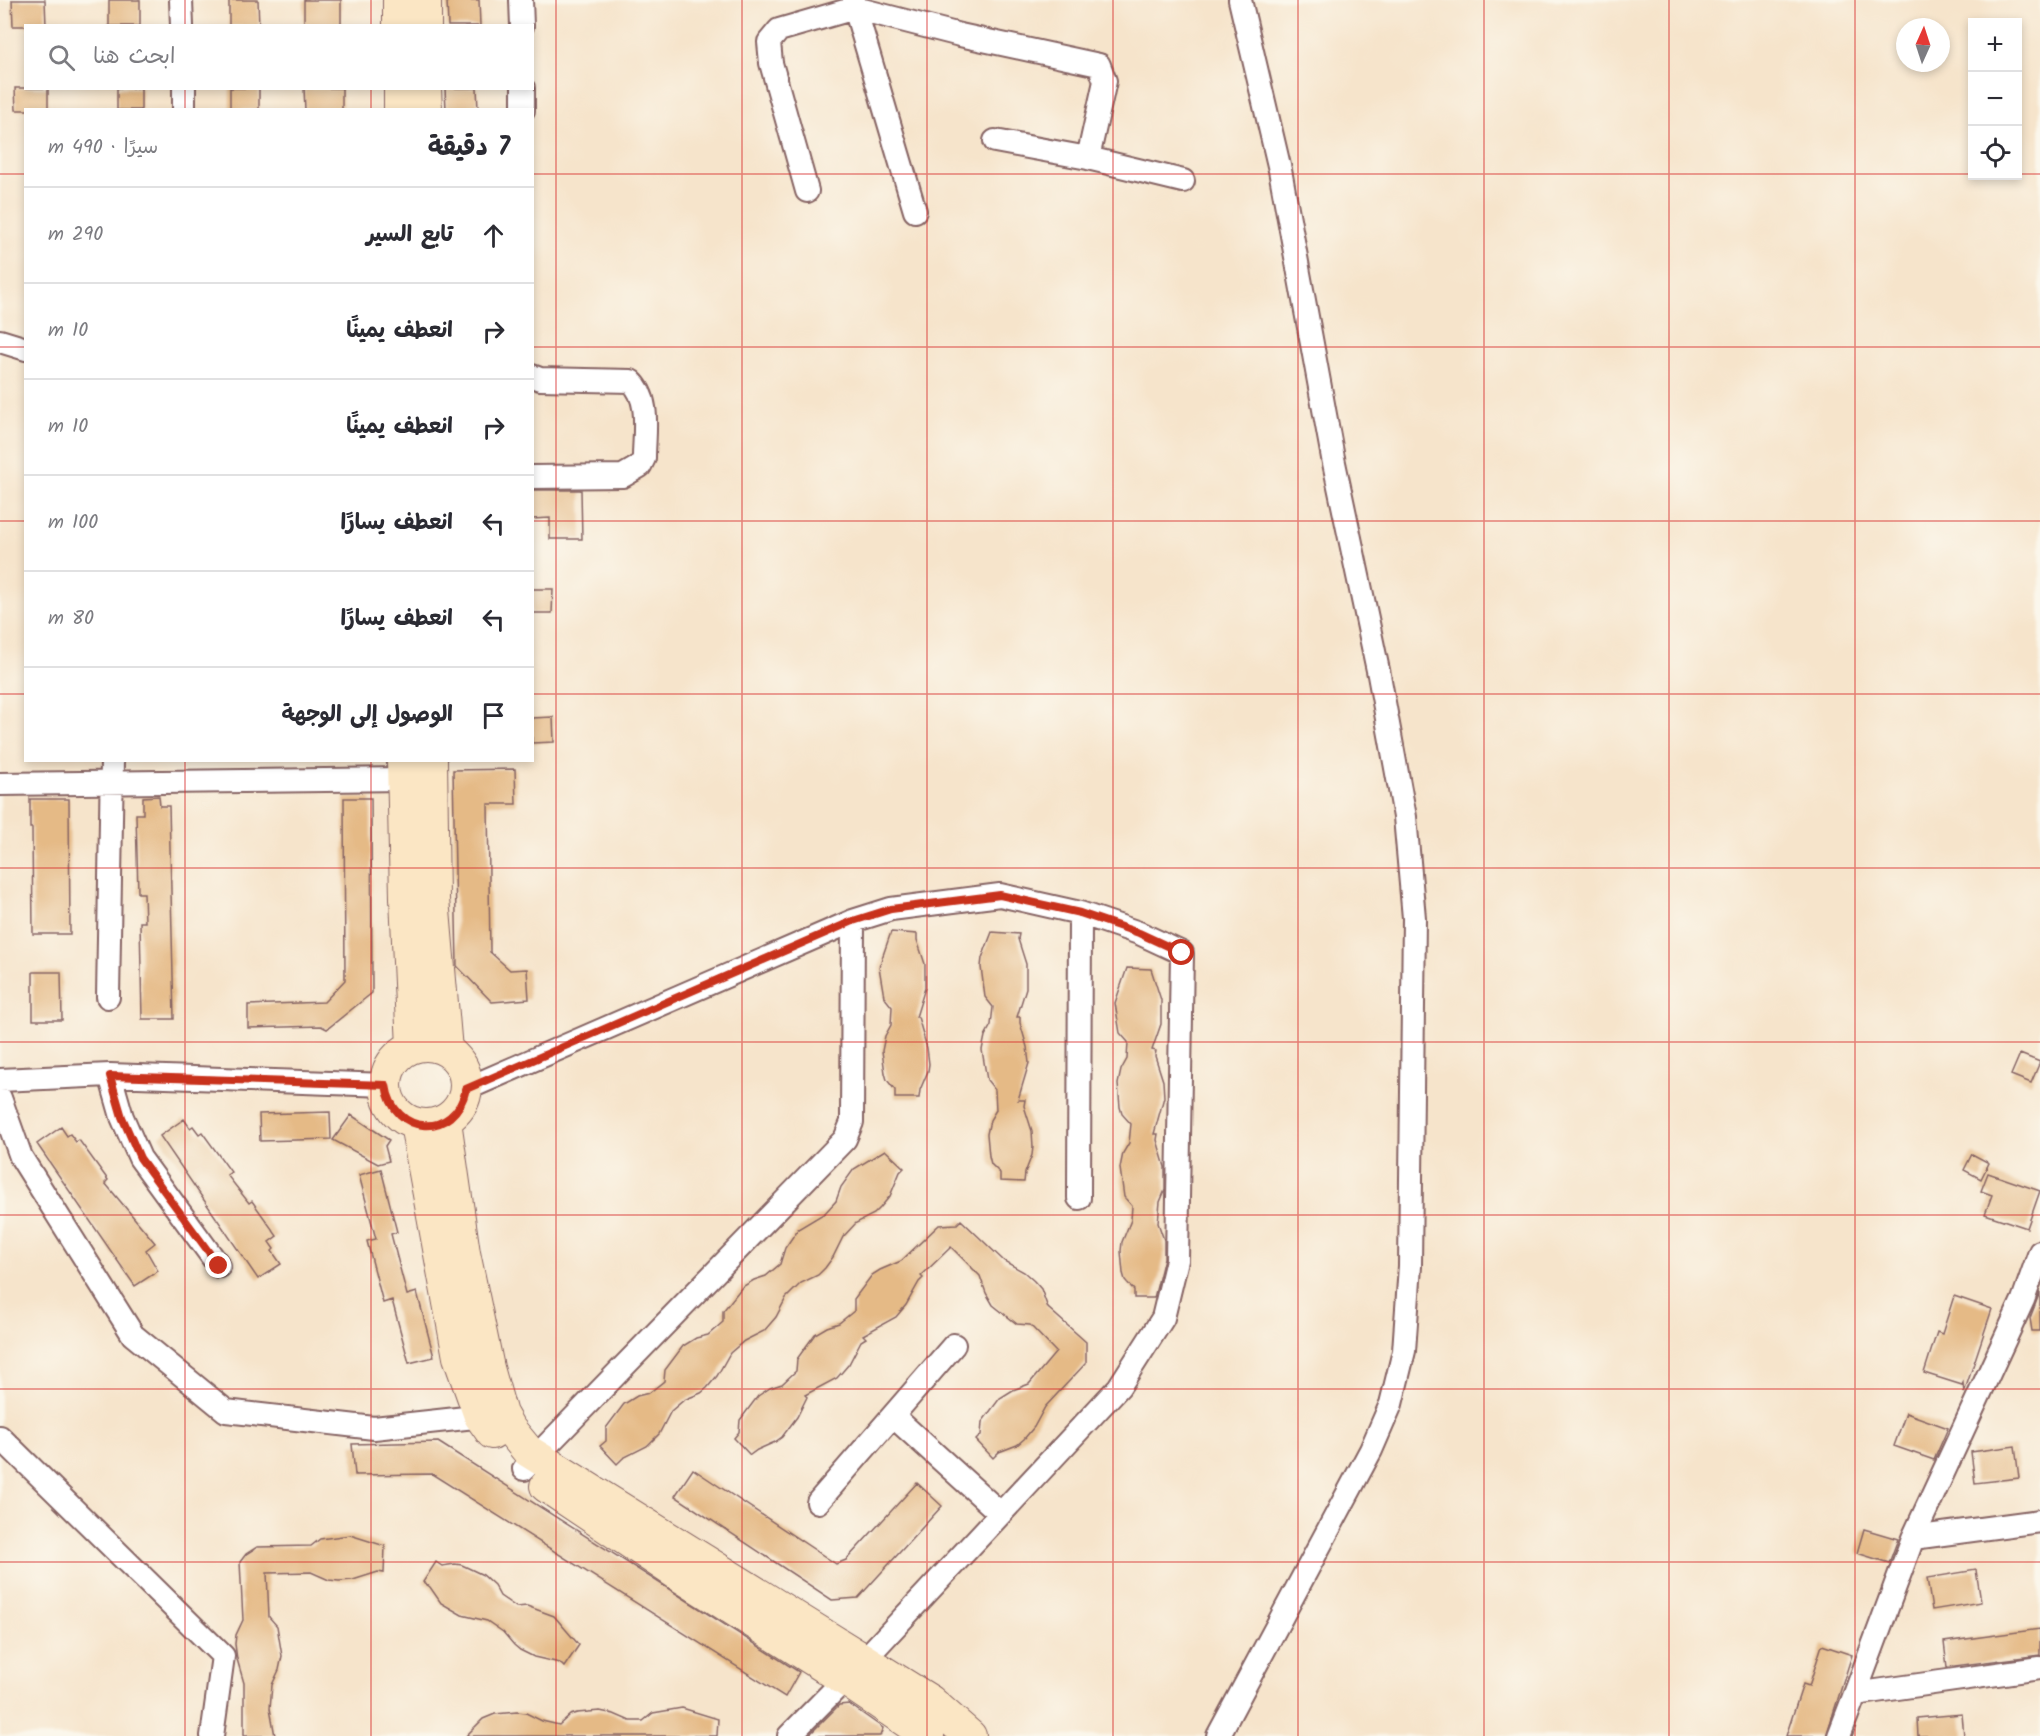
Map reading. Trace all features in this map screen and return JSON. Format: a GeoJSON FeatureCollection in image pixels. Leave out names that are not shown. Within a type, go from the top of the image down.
{"type":"FeatureCollection","features":[{"type":"Feature","properties":{"kind":"main road"},"geometry":{"type":"LineString","coordinates":[[399,0],[399,24]]}},
{"type":"Feature","properties":{"kind":"main road"},"geometry":{"type":"LineString","coordinates":[[425,0],[425,24]]}},
{"type":"Feature","properties":{"kind":"main road"},"geometry":{"type":"LineString","coordinates":[[400,90],[400,108]]}},
{"type":"Feature","properties":{"kind":"main road"},"geometry":{"type":"LineString","coordinates":[[425,90],[426,108]]}},
{"type":"Feature","properties":{"kind":"main road"},"geometry":{"type":"LineString","coordinates":[[432,762],[433,899],[446,1050]]}},
{"type":"Feature","properties":{"kind":"main road"},"geometry":{"type":"LineString","coordinates":[[403,770],[413,1047]]}},
{"type":"Feature","properties":{"kind":"main road"},"geometry":{"type":"LineString","coordinates":[[435,1046],[446,1050],[462,1066],[466,1078],[466,1089],[460,1108],[430,1123],[398,1114],[391,1106],[386,1085],[390,1066],[404,1051],[413,1047],[435,1046]]}},
{"type":"Feature","properties":{"kind":"main road"},"geometry":{"type":"LineString","coordinates":[[430,1123],[459,1357],[490,1415],[509,1428],[528,1451],[530,1463],[854,1669],[930,1701],[970,1736]]}},
{"type":"Feature","properties":{"kind":"main road"},"geometry":{"type":"LineString","coordinates":[[854,1669],[928,1736]]}},
{"type":"Feature","properties":{"kind":"street"},"geometry":{"type":"LineString","coordinates":[[182,0],[182,24]]}},
{"type":"Feature","properties":{"kind":"street"},"geometry":{"type":"LineString","coordinates":[[521,0],[522,24]]}},
{"type":"Feature","properties":{"kind":"street"},"geometry":{"type":"LineString","coordinates":[[1218,1736],[1371,1450],[1392,1404],[1404,1351],[1410,1266],[1413,1105],[1414,918],[1405,817],[1379,675],[1333,458],[1280,170],[1240,0]]}},
{"type":"Feature","properties":{"kind":"street"},"geometry":{"type":"LineString","coordinates":[[807,191],[771,63],[769,42],[778,30],[854,4],[960,35],[1099,65],[1105,81],[1088,158]]}},
{"type":"Feature","properties":{"kind":"street"},"geometry":{"type":"LineString","coordinates":[[854,4],[915,211]]}},
{"type":"Feature","properties":{"kind":"street"},"geometry":{"type":"LineString","coordinates":[[184,90],[184,108]]}},
{"type":"Feature","properties":{"kind":"street"},"geometry":{"type":"LineString","coordinates":[[523,90],[523,108]]}},
{"type":"Feature","properties":{"kind":"street"},"geometry":{"type":"LineString","coordinates":[[995,141],[1088,158],[1183,181]]}},
{"type":"Feature","properties":{"kind":"street"},"geometry":{"type":"LineString","coordinates":[[0,341],[24,348]]}},
{"type":"Feature","properties":{"kind":"street"},"geometry":{"type":"LineString","coordinates":[[534,377],[540,379],[631,381],[640,389],[644,401],[644,458],[640,466],[623,476],[534,477]]}},
{"type":"Feature","properties":{"kind":"street"},"geometry":{"type":"LineString","coordinates":[[0,784],[112,772],[403,770]]}},
{"type":"Feature","properties":{"kind":"street"},"geometry":{"type":"LineString","coordinates":[[108,997],[112,772]]}},
{"type":"Feature","properties":{"kind":"street"},"geometry":{"type":"LineString","coordinates":[[466,1089],[853,921],[891,909],[1000,895],[1080,913],[1139,933],[1182,953],[1177,1260],[1163,1318],[1119,1387],[789,1736]]}},
{"type":"Feature","properties":{"kind":"street"},"geometry":{"type":"LineString","coordinates":[[1079,1198],[1080,913]]}},
{"type":"Feature","properties":{"kind":"street"},"geometry":{"type":"LineString","coordinates":[[530,1463],[845,1139],[852,1122],[853,921]]}},
{"type":"Feature","properties":{"kind":"street"},"geometry":{"type":"LineString","coordinates":[[0,1080],[110,1076],[386,1085]]}},
{"type":"Feature","properties":{"kind":"street"},"geometry":{"type":"LineString","coordinates":[[110,1076],[122,1117],[140,1158],[219,1266]]}},
{"type":"Feature","properties":{"kind":"street"},"geometry":{"type":"LineString","coordinates":[[0,1098],[21,1157],[133,1335],[226,1411],[374,1428],[490,1415]]}},
{"type":"Feature","properties":{"kind":"street"},"geometry":{"type":"LineString","coordinates":[[1839,1736],[1913,1538],[2023,1300],[2040,1252]]}},
{"type":"Feature","properties":{"kind":"street"},"geometry":{"type":"LineString","coordinates":[[818,1502],[954,1345]]}},
{"type":"Feature","properties":{"kind":"street"},"geometry":{"type":"LineString","coordinates":[[893,1416],[1000,1513]]}},
{"type":"Feature","properties":{"kind":"street"},"geometry":{"type":"LineString","coordinates":[[0,1437],[223,1656],[212,1736]]}},
{"type":"Feature","properties":{"kind":"street"},"geometry":{"type":"LineString","coordinates":[[1913,1538],[2040,1521]]}},
{"type":"Feature","properties":{"kind":"street"},"geometry":{"type":"LineString","coordinates":[[1855,1694],[2040,1668]]}},
{"type":"Feature","properties":{"kind":"building"},"geometry":{"type":"Polygon","coordinates":[[[12,0],[45,0],[46,24],[13,26],[12,0]]]}},
{"type":"Feature","properties":{"kind":"building"},"geometry":{"type":"Polygon","coordinates":[[[109,0],[140,0],[140,24],[109,24],[109,0]]]}},
{"type":"Feature","properties":{"kind":"building"},"geometry":{"type":"Polygon","coordinates":[[[229,0],[258,0],[259,24],[229,24],[229,0]]]}},
{"type":"Feature","properties":{"kind":"building"},"geometry":{"type":"Polygon","coordinates":[[[304,0],[341,0],[341,24],[304,24],[304,0]]]}},
{"type":"Feature","properties":{"kind":"building"},"geometry":{"type":"Polygon","coordinates":[[[447,0],[479,0],[480,24],[448,24],[447,0]]]}},
{"type":"Feature","properties":{"kind":"building"},"geometry":{"type":"Polygon","coordinates":[[[15,88],[48,90],[48,108],[16,110],[15,88]]]}},
{"type":"Feature","properties":{"kind":"building"},"geometry":{"type":"Polygon","coordinates":[[[117,90],[141,90],[141,108],[117,108],[117,90]]]}},
{"type":"Feature","properties":{"kind":"building"},"geometry":{"type":"Polygon","coordinates":[[[230,90],[259,90],[259,108],[230,108],[230,90]]]}},
{"type":"Feature","properties":{"kind":"building"},"geometry":{"type":"Polygon","coordinates":[[[304,90],[342,90],[342,108],[305,108],[304,90]]]}},
{"type":"Feature","properties":{"kind":"building"},"geometry":{"type":"Polygon","coordinates":[[[445,90],[477,90],[478,108],[446,108],[445,90]]]}},
{"type":"Feature","properties":{"kind":"building"},"geometry":{"type":"Polygon","coordinates":[[[534,490],[581,490],[582,539],[550,539],[550,518],[534,519],[534,490]]]}},
{"type":"Feature","properties":{"kind":"building"},"geometry":{"type":"Polygon","coordinates":[[[534,589],[553,589],[552,613],[534,613],[534,589]]]}},
{"type":"Feature","properties":{"kind":"building"},"geometry":{"type":"Polygon","coordinates":[[[553,717],[554,742],[534,743],[534,718],[553,717]]]}},
{"type":"Feature","properties":{"kind":"building"},"geometry":{"type":"Polygon","coordinates":[[[515,769],[516,804],[488,804],[490,952],[510,970],[527,969],[529,999],[492,1002],[457,966],[453,770],[515,769]]]}},
{"type":"Feature","properties":{"kind":"building"},"geometry":{"type":"Polygon","coordinates":[[[159,796],[160,806],[169,806],[174,1019],[142,1019],[140,922],[145,922],[144,893],[138,893],[136,814],[143,814],[143,797],[159,796]]]}},
{"type":"Feature","properties":{"kind":"building"},"geometry":{"type":"Polygon","coordinates":[[[344,798],[371,798],[372,993],[327,1029],[321,1026],[248,1028],[248,1005],[324,1002],[345,980],[344,798]]]}},
{"type":"Feature","properties":{"kind":"building"},"geometry":{"type":"Polygon","coordinates":[[[30,799],[69,799],[70,934],[33,934],[30,799]]]}},
{"type":"Feature","properties":{"kind":"building"},"geometry":{"type":"Polygon","coordinates":[[[891,932],[917,934],[925,964],[925,988],[916,1017],[918,1017],[927,1048],[929,1064],[919,1098],[895,1098],[895,1090],[887,1080],[885,1073],[882,1051],[885,1036],[891,1025],[892,1007],[884,997],[879,967],[891,932]]]}},
{"type":"Feature","properties":{"kind":"building"},"geometry":{"type":"Polygon","coordinates":[[[992,932],[1019,934],[1018,939],[1026,964],[1026,988],[1017,1017],[1020,1017],[1029,1063],[1018,1100],[1025,1100],[1024,1106],[1032,1131],[1033,1147],[1024,1182],[1000,1181],[1000,1173],[991,1164],[989,1156],[987,1134],[990,1120],[996,1110],[995,1090],[987,1080],[982,1050],[985,1036],[991,1025],[993,1007],[985,997],[981,967],[992,932]]]}},
{"type":"Feature","properties":{"kind":"building"},"geometry":{"type":"Polygon","coordinates":[[[1127,968],[1151,969],[1161,1000],[1161,1024],[1152,1050],[1156,1051],[1155,1056],[1163,1081],[1164,1097],[1154,1134],[1158,1134],[1157,1140],[1165,1167],[1165,1190],[1160,1202],[1158,1223],[1164,1240],[1164,1258],[1154,1298],[1134,1298],[1134,1290],[1125,1280],[1123,1273],[1121,1251],[1122,1242],[1131,1220],[1132,1206],[1124,1197],[1120,1168],[1123,1153],[1129,1143],[1131,1124],[1122,1114],[1120,1107],[1118,1084],[1121,1070],[1127,1059],[1128,1042],[1120,1033],[1115,1003],[1127,968]]]}},
{"type":"Feature","properties":{"kind":"building"},"geometry":{"type":"Polygon","coordinates":[[[33,972],[61,972],[62,1020],[33,1020],[33,972]]]}},
{"type":"Feature","properties":{"kind":"building"},"geometry":{"type":"Polygon","coordinates":[[[2020,1054],[2040,1062],[2031,1083],[2011,1075],[2020,1054]]]}},
{"type":"Feature","properties":{"kind":"building"},"geometry":{"type":"Polygon","coordinates":[[[330,1112],[331,1139],[260,1141],[259,1114],[330,1112]]]}},
{"type":"Feature","properties":{"kind":"building"},"geometry":{"type":"Polygon","coordinates":[[[351,1115],[389,1140],[385,1146],[389,1161],[378,1164],[333,1140],[351,1115]]]}},
{"type":"Feature","properties":{"kind":"building"},"geometry":{"type":"Polygon","coordinates":[[[184,1119],[190,1128],[193,1126],[199,1134],[202,1132],[231,1172],[227,1175],[249,1203],[252,1201],[277,1236],[269,1242],[281,1264],[258,1279],[160,1136],[184,1119]]]}},
{"type":"Feature","properties":{"kind":"building"},"geometry":{"type":"Polygon","coordinates":[[[61,1127],[67,1136],[70,1134],[76,1142],[79,1140],[108,1180],[105,1183],[155,1243],[146,1250],[158,1271],[135,1286],[37,1144],[61,1127]]]}},
{"type":"Feature","properties":{"kind":"building"},"geometry":{"type":"Polygon","coordinates":[[[885,1150],[904,1168],[890,1196],[880,1208],[874,1214],[856,1223],[843,1237],[825,1268],[818,1275],[801,1283],[786,1298],[776,1317],[764,1331],[744,1341],[730,1353],[707,1388],[684,1400],[671,1411],[659,1434],[647,1446],[623,1458],[617,1464],[600,1446],[606,1441],[606,1428],[624,1404],[637,1396],[649,1393],[664,1381],[665,1370],[683,1346],[696,1338],[708,1335],[723,1322],[723,1311],[742,1287],[766,1276],[780,1264],[785,1248],[798,1229],[825,1213],[836,1201],[841,1187],[854,1169],[885,1150]]]}},
{"type":"Feature","properties":{"kind":"building"},"geometry":{"type":"Polygon","coordinates":[[[1972,1154],[1989,1163],[1981,1179],[1964,1170],[1972,1154]]]}},
{"type":"Feature","properties":{"kind":"building"},"geometry":{"type":"Polygon","coordinates":[[[381,1169],[397,1232],[391,1234],[407,1295],[417,1292],[434,1357],[409,1363],[392,1300],[383,1303],[367,1241],[376,1239],[359,1175],[381,1169]]]}},
{"type":"Feature","properties":{"kind":"building"},"geometry":{"type":"Polygon","coordinates":[[[1988,1173],[2040,1191],[2027,1228],[1985,1214],[1992,1195],[1981,1191],[1988,1173]]]}},
{"type":"Feature","properties":{"kind":"building"},"geometry":{"type":"Polygon","coordinates":[[[961,1220],[1004,1261],[1024,1272],[1034,1281],[1041,1289],[1048,1308],[1086,1342],[1086,1363],[1045,1407],[1024,1439],[1017,1445],[999,1452],[993,1458],[976,1440],[981,1435],[982,1422],[1000,1398],[1029,1384],[1056,1352],[1030,1325],[1017,1324],[993,1305],[980,1276],[951,1247],[921,1276],[923,1278],[896,1317],[863,1335],[866,1338],[861,1341],[849,1364],[837,1378],[805,1395],[807,1397],[797,1417],[782,1437],[750,1455],[734,1438],[739,1432],[740,1420],[758,1396],[782,1384],[796,1371],[797,1359],[815,1334],[839,1323],[854,1311],[854,1299],[872,1275],[901,1261],[939,1225],[957,1224],[961,1220]]]}},
{"type":"Feature","properties":{"kind":"building"},"geometry":{"type":"Polygon","coordinates":[[[2040,1292],[2040,1331],[2032,1331],[2030,1318],[2040,1292]]]}},
{"type":"Feature","properties":{"kind":"building"},"geometry":{"type":"Polygon","coordinates":[[[1954,1296],[1992,1309],[1964,1393],[1963,1383],[1962,1385],[1924,1373],[1937,1332],[1942,1334],[1954,1296]]]}},
{"type":"Feature","properties":{"kind":"building"},"geometry":{"type":"Polygon","coordinates":[[[1906,1413],[1948,1428],[1934,1460],[1894,1446],[1906,1413]]]}},
{"type":"Feature","properties":{"kind":"building"},"geometry":{"type":"Polygon","coordinates":[[[438,1442],[799,1672],[785,1697],[432,1474],[355,1475],[352,1444],[438,1442]]]}},
{"type":"Feature","properties":{"kind":"building"},"geometry":{"type":"Polygon","coordinates":[[[2015,1446],[2019,1478],[1975,1483],[1971,1452],[2015,1446]]]}},
{"type":"Feature","properties":{"kind":"building"},"geometry":{"type":"Polygon","coordinates":[[[693,1469],[836,1564],[846,1560],[917,1483],[942,1506],[858,1598],[832,1600],[675,1496],[693,1469]]]}},
{"type":"Feature","properties":{"kind":"building"},"geometry":{"type":"Polygon","coordinates":[[[1864,1529],[1898,1539],[1889,1563],[1857,1553],[1864,1529]]]}},
{"type":"Feature","properties":{"kind":"building"},"geometry":{"type":"Polygon","coordinates":[[[350,1535],[385,1546],[384,1573],[378,1572],[353,1580],[339,1581],[329,1580],[311,1572],[267,1573],[269,1617],[277,1626],[282,1656],[272,1685],[270,1708],[275,1736],[244,1736],[244,1683],[235,1644],[236,1635],[243,1620],[240,1562],[246,1554],[257,1547],[311,1546],[320,1539],[350,1535]]]}},
{"type":"Feature","properties":{"kind":"building"},"geometry":{"type":"Polygon","coordinates":[[[436,1562],[442,1566],[462,1565],[483,1575],[494,1585],[500,1596],[516,1607],[527,1606],[554,1616],[579,1645],[564,1667],[560,1663],[534,1657],[520,1650],[503,1632],[487,1621],[462,1615],[441,1603],[430,1587],[423,1582],[436,1562]]]}},
{"type":"Feature","properties":{"kind":"building"},"geometry":{"type":"Polygon","coordinates":[[[1976,1570],[1981,1602],[1932,1610],[1927,1578],[1976,1570]]]}},
{"type":"Feature","properties":{"kind":"building"},"geometry":{"type":"Polygon","coordinates":[[[2040,1629],[2040,1655],[1947,1667],[1944,1642],[2040,1629]]]}},
{"type":"Feature","properties":{"kind":"building"},"geometry":{"type":"Polygon","coordinates":[[[1822,1645],[1852,1655],[1826,1736],[1786,1736],[1803,1684],[1809,1686],[1822,1645]]]}},
{"type":"Feature","properties":{"kind":"building"},"geometry":{"type":"Polygon","coordinates":[[[849,1704],[883,1728],[880,1736],[808,1736],[839,1705],[849,1704]]]}},
{"type":"Feature","properties":{"kind":"building"},"geometry":{"type":"Polygon","coordinates":[[[682,1708],[718,1719],[717,1736],[466,1736],[483,1719],[495,1714],[526,1713],[542,1721],[559,1725],[570,1715],[577,1713],[600,1711],[630,1721],[643,1721],[653,1713],[682,1708]]]}},
{"type":"Feature","properties":{"kind":"building"},"geometry":{"type":"Polygon","coordinates":[[[1962,1714],[1964,1736],[1918,1736],[1917,1718],[1962,1714]]]}},
{"type":"Feature","properties":{"kind":"route"},"geometry":{"type":"LineString","coordinates":[[219,1266],[140,1158],[122,1117],[110,1076],[386,1085],[391,1106],[398,1114],[416,1124],[435,1125],[453,1116],[460,1108],[466,1089],[853,921],[891,909],[1000,895],[1080,913],[1139,933],[1182,953]]}}]}
